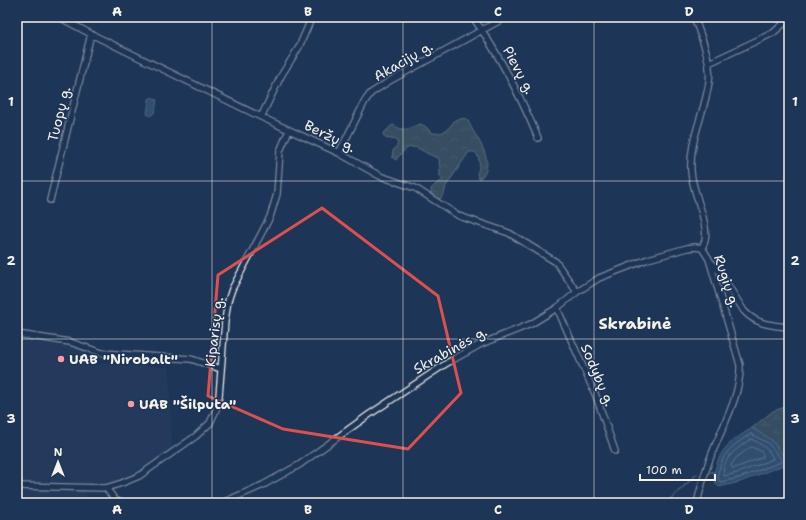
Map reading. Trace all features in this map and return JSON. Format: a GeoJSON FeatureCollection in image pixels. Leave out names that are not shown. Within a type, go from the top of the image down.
{"type":"FeatureCollection","features":[{"type":"Feature","properties":{"kind":"street","name":"Beržų g."},"geometry":{"type":"LineString","coordinates":[[59,17],[261,117],[339,153],[380,176],[415,188],[459,216],[509,233],[556,262],[577,292]]}},
{"type":"Feature","properties":{"kind":"street"},"geometry":{"type":"LineString","coordinates":[[261,117],[281,76],[299,48],[310,17]]}},
{"type":"Feature","properties":{"kind":"street","name":"Pievų g."},"geometry":{"type":"LineString","coordinates":[[474,17],[519,93],[538,138]]}},
{"type":"Feature","properties":{"kind":"street","name":"Akacijų g."},"geometry":{"type":"LineString","coordinates":[[339,153],[365,101],[371,93],[391,80],[506,17]]}},
{"type":"Feature","properties":{"kind":"street"},"geometry":{"type":"LineString","coordinates":[[694,17],[709,63],[773,33],[789,19]]}},
{"type":"Feature","properties":{"kind":"street","name":"Tuopų g."},"geometry":{"type":"LineString","coordinates":[[50,200],[91,34]]}},
{"type":"Feature","properties":{"kind":"street","name":"Rugių g."},"geometry":{"type":"LineString","coordinates":[[697,503],[710,458],[738,391],[740,372],[740,365],[709,259],[702,248],[706,239],[705,226],[692,183],[691,160],[693,144],[709,82],[709,63]]}},
{"type":"Feature","properties":{"kind":"street","name":"Kiparisų g."},"geometry":{"type":"LineString","coordinates":[[17,486],[106,488],[122,483],[139,476],[196,436],[210,423],[216,410],[228,301],[232,289],[270,217],[277,194],[280,151],[289,130]]}},
{"type":"Feature","properties":{"kind":"street","name":"Skrabinės g."},"geometry":{"type":"LineString","coordinates":[[222,503],[263,485],[299,465],[370,414],[462,354],[481,344],[532,324],[599,278],[629,266],[687,248],[702,248]]}},
{"type":"Feature","properties":{"kind":"street"},"geometry":{"type":"LineString","coordinates":[[709,259],[719,271],[744,311],[749,316],[756,321],[789,327]]}},
{"type":"Feature","properties":{"kind":"street","name":"Sodybų g."},"geometry":{"type":"LineString","coordinates":[[557,308],[596,396],[615,451]]}},
{"type":"Feature","properties":{"kind":"street"},"geometry":{"type":"LineString","coordinates":[[17,334],[70,342],[102,353],[190,359],[221,370]]}},
{"type":"Feature","properties":{"kind":"street"},"geometry":{"type":"LineString","coordinates":[[106,488],[115,500],[122,503]]}},
{"type":"Feature","properties":{"kind":"highlighted area"},"geometry":{"type":"Polygon","coordinates":[[[322,208],[438,296],[461,393],[408,449],[283,429],[208,396],[218,275],[322,208]]]}},
{"type":"Feature","properties":{"kind":"shaded area"},"geometry":{"type":"Polygon","coordinates":[[[17,335],[69,344],[87,350],[87,363],[169,367],[172,451],[112,485],[17,483],[17,335]]]}},
{"type":"Feature","properties":{"kind":"shaded area"},"geometry":{"type":"Polygon","coordinates":[[[17,488],[86,489],[86,503],[17,503],[17,488]]]}},
{"type":"Feature","properties":{"kind":"green space"},"geometry":{"type":"Polygon","coordinates":[[[466,118],[485,154],[487,168],[479,179],[477,174],[479,165],[478,157],[475,152],[469,152],[446,186],[444,194],[440,199],[436,199],[432,196],[431,189],[443,180],[440,176],[439,158],[412,147],[407,148],[396,160],[392,157],[393,151],[398,144],[396,140],[385,138],[383,134],[394,125],[404,129],[420,124],[425,126],[432,133],[440,133],[448,129],[455,120],[466,118]]]}},
{"type":"Feature","properties":{"kind":"green space"},"geometry":{"type":"Polygon","coordinates":[[[789,407],[789,463],[771,440],[752,428],[773,411],[789,407]]]}},
{"type":"Feature","properties":{"kind":"water"},"geometry":{"type":"Polygon","coordinates":[[[152,97],[157,100],[155,112],[150,116],[147,114],[149,99],[152,97]]]}},
{"type":"Feature","properties":{"kind":"water"},"geometry":{"type":"Polygon","coordinates":[[[752,428],[771,440],[789,463],[740,482],[719,487],[714,475],[721,454],[725,448],[752,428]]]}},
{"type":"Feature","properties":{"kind":"waterway"},"geometry":{"type":"LineString","coordinates":[[666,503],[697,474]]}},
{"type":"Feature","properties":{"kind":"place","name":"UAB \"Nirobalt\""},"geometry":{"type":"Point","coordinates":[61,359]}},
{"type":"Feature","properties":{"kind":"place","name":"UAB \"Šilputa\""},"geometry":{"type":"Point","coordinates":[131,404]}},
{"type":"Feature","properties":{"kind":"district","name":"Skrabinė"},"geometry":{"type":"Point","coordinates":[635,323]}}]}
